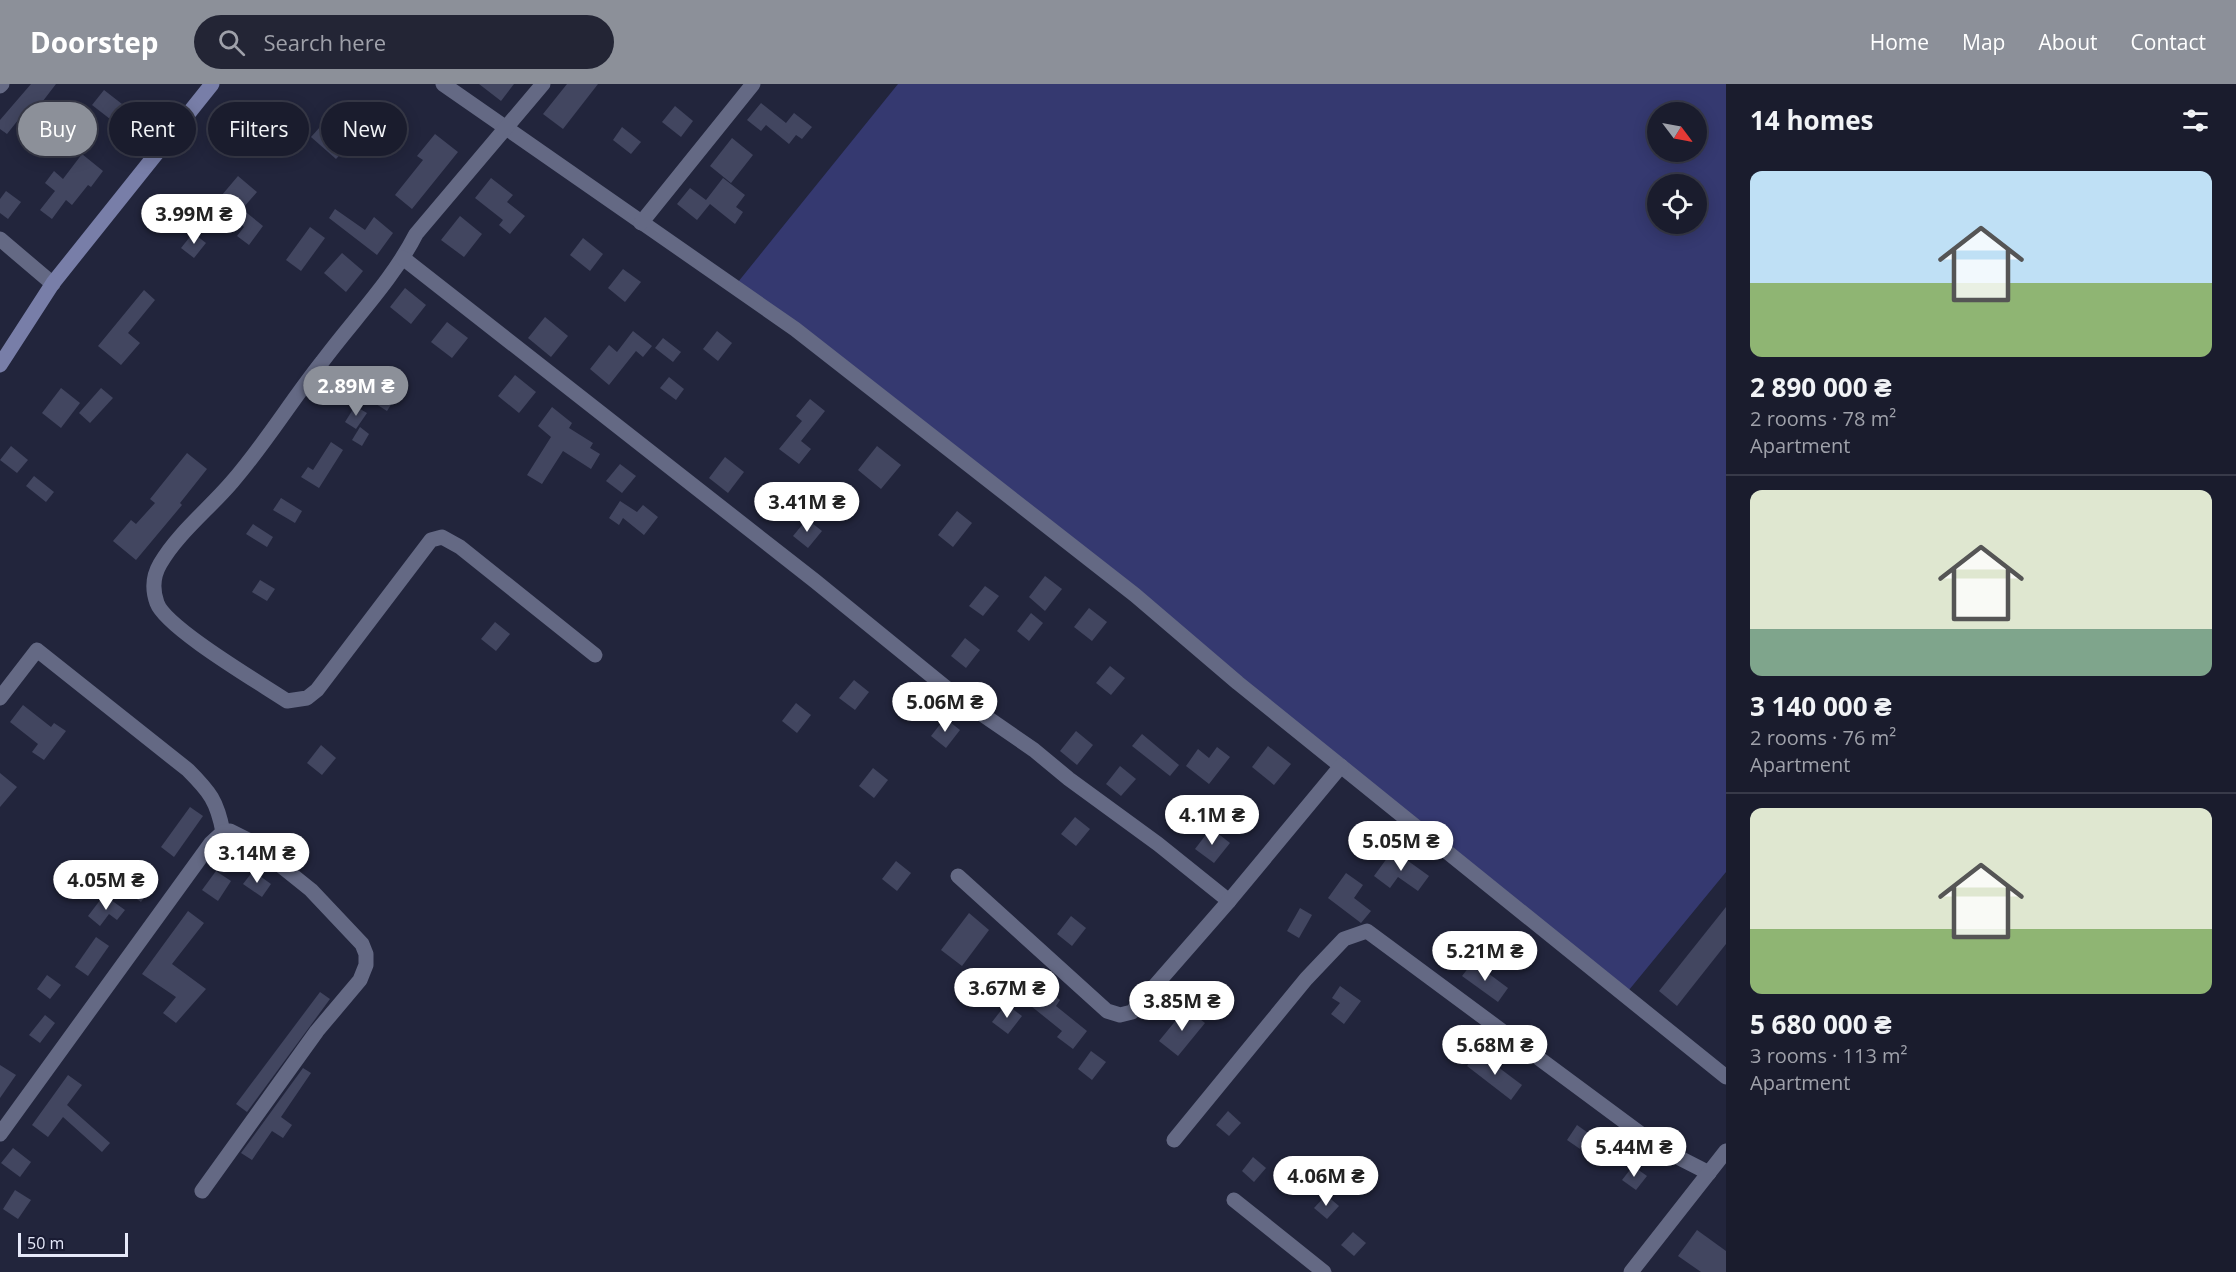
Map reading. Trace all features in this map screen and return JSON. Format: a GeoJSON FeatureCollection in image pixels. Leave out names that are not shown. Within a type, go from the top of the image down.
{"type":"FeatureCollection","features":[{"type":"Feature","properties":{"kind":"street"},"geometry":{"type":"LineString","coordinates":[[0,365],[52,284],[212,84]]}},
{"type":"Feature","properties":{"kind":"street"},"geometry":{"type":"LineString","coordinates":[[443,84],[795,329],[1134,595],[1341,766],[1726,1077]]}},
{"type":"Feature","properties":{"kind":"street"},"geometry":{"type":"LineString","coordinates":[[543,84],[416,234],[403,258],[233,481],[160,564],[154,579],[158,606],[181,630],[286,701],[307,698],[317,690],[431,540],[442,537],[460,547],[596,655]]}},
{"type":"Feature","properties":{"kind":"street"},"geometry":{"type":"LineString","coordinates":[[641,223],[753,84]]}},
{"type":"Feature","properties":{"kind":"street"},"geometry":{"type":"LineString","coordinates":[[0,239],[52,284]]}},
{"type":"Feature","properties":{"kind":"street"},"geometry":{"type":"LineString","coordinates":[[403,258],[815,581],[960,699],[1034,750],[1068,779],[1158,844],[1229,901]]}},
{"type":"Feature","properties":{"kind":"street"},"geometry":{"type":"LineString","coordinates":[[0,698],[37,650],[188,770],[205,788],[218,807],[223,832]]}},
{"type":"Feature","properties":{"kind":"street"},"geometry":{"type":"LineString","coordinates":[[958,876],[1107,1011],[1120,1016],[1132,1012],[1229,901],[1341,766]]}},
{"type":"Feature","properties":{"kind":"street"},"geometry":{"type":"LineString","coordinates":[[0,1134],[211,843],[223,832],[230,831],[250,841],[311,890],[362,944],[366,954],[366,965],[360,980],[317,1030],[202,1191]]}},
{"type":"Feature","properties":{"kind":"street"},"geometry":{"type":"LineString","coordinates":[[1174,1140],[1306,979],[1344,939],[1367,931],[1660,1148],[1709,1173]]}},
{"type":"Feature","properties":{"kind":"street"},"geometry":{"type":"LineString","coordinates":[[1631,1272],[1726,1151]]}},
{"type":"Feature","properties":{"kind":"street"},"geometry":{"type":"LineString","coordinates":[[1234,1200],[1324,1272]]}},
{"type":"Feature","properties":{"kind":"shaded area"},"geometry":{"type":"Polygon","coordinates":[[[898,84],[1726,84],[1726,872],[1624,996],[1238,683],[734,287],[898,84]]]}},
{"type":"Feature","properties":{"kind":"building"},"geometry":{"type":"Polygon","coordinates":[[[31,84],[56,84],[42,102],[18,102],[18,120],[7,134],[0,129],[0,120],[31,84]]]}},
{"type":"Feature","properties":{"kind":"building"},"geometry":{"type":"Polygon","coordinates":[[[479,84],[514,84],[501,101],[479,84]]]}},
{"type":"Feature","properties":{"kind":"building"},"geometry":{"type":"Polygon","coordinates":[[[567,84],[598,84],[563,129],[543,114],[567,84]]]}},
{"type":"Feature","properties":{"kind":"building"},"geometry":{"type":"Polygon","coordinates":[[[104,90],[119,102],[109,102],[109,118],[97,109],[97,102],[94,102],[104,90]]]}},
{"type":"Feature","properties":{"kind":"building"},"geometry":{"type":"Polygon","coordinates":[[[761,103],[786,123],[794,113],[812,127],[802,139],[796,135],[789,144],[766,125],[761,131],[747,120],[761,103]]]}},
{"type":"Feature","properties":{"kind":"building"},"geometry":{"type":"Polygon","coordinates":[[[675,106],[693,121],[681,137],[662,122],[675,106]]]}},
{"type":"Feature","properties":{"kind":"building"},"geometry":{"type":"Polygon","coordinates":[[[320,127],[321,128],[321,146],[311,137],[320,127]]]}},
{"type":"Feature","properties":{"kind":"building"},"geometry":{"type":"Polygon","coordinates":[[[622,127],[641,142],[631,154],[613,140],[622,127]]]}},
{"type":"Feature","properties":{"kind":"building"},"geometry":{"type":"Polygon","coordinates":[[[435,134],[458,152],[412,209],[395,195],[423,160],[417,156],[435,134]]]}},
{"type":"Feature","properties":{"kind":"building"},"geometry":{"type":"Polygon","coordinates":[[[732,138],[753,155],[731,183],[710,166],[732,138]]]}},
{"type":"Feature","properties":{"kind":"building"},"geometry":{"type":"Polygon","coordinates":[[[80,156],[84,156],[103,171],[91,187],[88,185],[72,205],[66,200],[52,219],[40,210],[55,191],[45,183],[54,171],[63,179],[80,156]]]}},
{"type":"Feature","properties":{"kind":"building"},"geometry":{"type":"Polygon","coordinates":[[[238,176],[257,192],[242,209],[263,226],[249,245],[237,236],[244,227],[216,202],[238,176]]]}},
{"type":"Feature","properties":{"kind":"building"},"geometry":{"type":"Polygon","coordinates":[[[491,178],[513,195],[507,202],[525,216],[510,234],[499,225],[503,220],[475,198],[491,178]]]}},
{"type":"Feature","properties":{"kind":"building"},"geometry":{"type":"Polygon","coordinates":[[[723,178],[745,195],[736,207],[743,212],[735,224],[710,204],[697,220],[677,204],[690,188],[706,200],[723,178]]]}},
{"type":"Feature","properties":{"kind":"building"},"geometry":{"type":"Polygon","coordinates":[[[6,191],[21,202],[8,219],[0,213],[0,199],[6,191]]]}},
{"type":"Feature","properties":{"kind":"building"},"geometry":{"type":"Polygon","coordinates":[[[335,209],[365,230],[374,217],[393,233],[377,255],[329,218],[335,209]]]}},
{"type":"Feature","properties":{"kind":"building"},"geometry":{"type":"Polygon","coordinates":[[[460,216],[482,234],[464,257],[441,240],[460,216]]]}},
{"type":"Feature","properties":{"kind":"building"},"geometry":{"type":"Polygon","coordinates":[[[310,227],[325,238],[301,271],[286,260],[310,227]]]}},
{"type":"Feature","properties":{"kind":"building"},"geometry":{"type":"Polygon","coordinates":[[[193,233],[206,243],[194,258],[181,248],[193,233]]]}},
{"type":"Feature","properties":{"kind":"building"},"geometry":{"type":"Polygon","coordinates":[[[583,238],[603,254],[590,271],[570,255],[583,238]]]}},
{"type":"Feature","properties":{"kind":"building"},"geometry":{"type":"Polygon","coordinates":[[[342,253],[363,271],[346,292],[324,273],[342,253]]]}},
{"type":"Feature","properties":{"kind":"building"},"geometry":{"type":"Polygon","coordinates":[[[623,269],[641,282],[625,302],[608,288],[623,269]]]}},
{"type":"Feature","properties":{"kind":"building"},"geometry":{"type":"Polygon","coordinates":[[[405,288],[426,305],[411,324],[390,307],[405,288]]]}},
{"type":"Feature","properties":{"kind":"building"},"geometry":{"type":"Polygon","coordinates":[[[144,290],[155,300],[128,333],[140,343],[121,365],[98,346],[144,290]]]}},
{"type":"Feature","properties":{"kind":"building"},"geometry":{"type":"Polygon","coordinates":[[[545,317],[568,336],[551,357],[528,338],[545,317]]]}},
{"type":"Feature","properties":{"kind":"building"},"geometry":{"type":"Polygon","coordinates":[[[447,322],[468,338],[452,358],[431,342],[447,322]]]}},
{"type":"Feature","properties":{"kind":"building"},"geometry":{"type":"Polygon","coordinates":[[[633,331],[652,346],[643,357],[636,351],[609,385],[590,369],[609,345],[617,352],[633,331]]]}},
{"type":"Feature","properties":{"kind":"building"},"geometry":{"type":"Polygon","coordinates":[[[717,331],[732,343],[718,361],[703,349],[717,331]]]}},
{"type":"Feature","properties":{"kind":"building"},"geometry":{"type":"Polygon","coordinates":[[[663,338],[681,352],[673,362],[655,348],[663,338]]]}},
{"type":"Feature","properties":{"kind":"building"},"geometry":{"type":"Polygon","coordinates":[[[515,375],[536,392],[519,413],[498,396],[515,375]]]}},
{"type":"Feature","properties":{"kind":"building"},"geometry":{"type":"Polygon","coordinates":[[[378,376],[400,390],[387,411],[365,397],[378,376]]]}},
{"type":"Feature","properties":{"kind":"building"},"geometry":{"type":"Polygon","coordinates":[[[669,377],[684,389],[676,400],[660,388],[669,377]]]}},
{"type":"Feature","properties":{"kind":"building"},"geometry":{"type":"Polygon","coordinates":[[[61,388],[80,403],[61,428],[42,413],[61,388]]]}},
{"type":"Feature","properties":{"kind":"building"},"geometry":{"type":"Polygon","coordinates":[[[101,388],[113,398],[90,423],[79,413],[101,388]]]}},
{"type":"Feature","properties":{"kind":"building"},"geometry":{"type":"Polygon","coordinates":[[[810,399],[825,411],[801,441],[811,449],[799,464],[779,449],[802,421],[796,416],[810,399]]]}},
{"type":"Feature","properties":{"kind":"building"},"geometry":{"type":"Polygon","coordinates":[[[355,406],[367,413],[356,429],[345,422],[355,406]]]}},
{"type":"Feature","properties":{"kind":"building"},"geometry":{"type":"Polygon","coordinates":[[[552,407],[572,423],[569,428],[593,443],[590,448],[600,454],[591,469],[563,451],[542,484],[527,475],[551,437],[538,426],[552,407]]]}},
{"type":"Feature","properties":{"kind":"building"},"geometry":{"type":"Polygon","coordinates":[[[360,427],[369,434],[362,446],[352,440],[360,427]]]}},
{"type":"Feature","properties":{"kind":"building"},"geometry":{"type":"Polygon","coordinates":[[[331,442],[343,450],[319,488],[301,477],[308,467],[313,470],[331,442]]]}},
{"type":"Feature","properties":{"kind":"building"},"geometry":{"type":"Polygon","coordinates":[[[11,446],[28,460],[17,473],[0,460],[11,446]]]}},
{"type":"Feature","properties":{"kind":"building"},"geometry":{"type":"Polygon","coordinates":[[[877,446],[901,465],[881,489],[858,470],[877,446]]]}},
{"type":"Feature","properties":{"kind":"building"},"geometry":{"type":"Polygon","coordinates":[[[187,453],[207,469],[180,503],[182,505],[136,560],[113,541],[131,520],[136,524],[155,503],[150,499],[187,453]]]}},
{"type":"Feature","properties":{"kind":"building"},"geometry":{"type":"Polygon","coordinates":[[[725,457],[744,472],[728,493],[709,478],[725,457]]]}},
{"type":"Feature","properties":{"kind":"building"},"geometry":{"type":"Polygon","coordinates":[[[620,464],[636,476],[622,493],[606,481],[620,464]]]}},
{"type":"Feature","properties":{"kind":"building"},"geometry":{"type":"Polygon","coordinates":[[[34,476],[54,492],[46,502],[26,486],[34,476]]]}},
{"type":"Feature","properties":{"kind":"building"},"geometry":{"type":"Polygon","coordinates":[[[281,498],[302,511],[295,523],[273,510],[281,498]]]}},
{"type":"Feature","properties":{"kind":"building"},"geometry":{"type":"Polygon","coordinates":[[[620,501],[637,512],[643,505],[658,517],[644,535],[623,518],[619,525],[609,518],[620,501]]]}},
{"type":"Feature","properties":{"kind":"building"},"geometry":{"type":"Polygon","coordinates":[[[957,511],[972,523],[953,547],[938,535],[957,511]]]}},
{"type":"Feature","properties":{"kind":"building"},"geometry":{"type":"Polygon","coordinates":[[[807,519],[822,531],[808,548],[793,536],[807,519]]]}},
{"type":"Feature","properties":{"kind":"building"},"geometry":{"type":"Polygon","coordinates":[[[253,524],[273,537],[267,547],[246,534],[253,524]]]}},
{"type":"Feature","properties":{"kind":"building"},"geometry":{"type":"Polygon","coordinates":[[[1045,576],[1062,589],[1045,611],[1029,597],[1045,576]]]}},
{"type":"Feature","properties":{"kind":"building"},"geometry":{"type":"Polygon","coordinates":[[[260,580],[275,589],[267,601],[252,592],[260,580]]]}},
{"type":"Feature","properties":{"kind":"building"},"geometry":{"type":"Polygon","coordinates":[[[985,586],[999,596],[983,616],[969,606],[985,586]]]}},
{"type":"Feature","properties":{"kind":"building"},"geometry":{"type":"Polygon","coordinates":[[[1089,608],[1107,622],[1092,641],[1074,627],[1089,608]]]}},
{"type":"Feature","properties":{"kind":"building"},"geometry":{"type":"Polygon","coordinates":[[[1031,613],[1043,623],[1029,641],[1017,631],[1031,613]]]}},
{"type":"Feature","properties":{"kind":"building"},"geometry":{"type":"Polygon","coordinates":[[[495,622],[510,634],[496,651],[481,639],[495,622]]]}},
{"type":"Feature","properties":{"kind":"building"},"geometry":{"type":"Polygon","coordinates":[[[965,638],[980,650],[966,668],[951,656],[965,638]]]}},
{"type":"Feature","properties":{"kind":"building"},"geometry":{"type":"Polygon","coordinates":[[[1110,666],[1125,678],[1111,695],[1096,683],[1110,666]]]}},
{"type":"Feature","properties":{"kind":"building"},"geometry":{"type":"Polygon","coordinates":[[[854,680],[869,692],[855,710],[839,698],[854,680]]]}},
{"type":"Feature","properties":{"kind":"building"},"geometry":{"type":"Polygon","coordinates":[[[796,703],[811,715],[797,733],[782,721],[796,703]]]}},
{"type":"Feature","properties":{"kind":"building"},"geometry":{"type":"Polygon","coordinates":[[[23,705],[51,727],[54,723],[66,731],[44,760],[32,752],[38,744],[10,722],[23,705]]]}},
{"type":"Feature","properties":{"kind":"building"},"geometry":{"type":"Polygon","coordinates":[[[945,718],[960,730],[946,748],[931,736],[945,718]]]}},
{"type":"Feature","properties":{"kind":"building"},"geometry":{"type":"Polygon","coordinates":[[[1076,731],[1093,745],[1077,765],[1060,751],[1076,731]]]}},
{"type":"Feature","properties":{"kind":"building"},"geometry":{"type":"Polygon","coordinates":[[[1142,734],[1179,765],[1170,776],[1132,746],[1142,734]]]}},
{"type":"Feature","properties":{"kind":"building"},"geometry":{"type":"Polygon","coordinates":[[[321,745],[336,758],[322,775],[307,763],[321,745]]]}},
{"type":"Feature","properties":{"kind":"building"},"geometry":{"type":"Polygon","coordinates":[[[1268,746],[1291,764],[1274,785],[1252,767],[1268,746]]]}},
{"type":"Feature","properties":{"kind":"building"},"geometry":{"type":"Polygon","coordinates":[[[1217,747],[1230,757],[1209,784],[1186,766],[1198,749],[1209,758],[1217,747]]]}},
{"type":"Feature","properties":{"kind":"building"},"geometry":{"type":"Polygon","coordinates":[[[1120,766],[1136,779],[1121,796],[1106,784],[1120,766]]]}},
{"type":"Feature","properties":{"kind":"building"},"geometry":{"type":"Polygon","coordinates":[[[873,768],[888,780],[874,798],[859,786],[873,768]]]}},
{"type":"Feature","properties":{"kind":"building"},"geometry":{"type":"Polygon","coordinates":[[[0,773],[17,787],[0,807],[0,773]]]}},
{"type":"Feature","properties":{"kind":"building"},"geometry":{"type":"Polygon","coordinates":[[[190,807],[203,816],[174,857],[161,847],[190,807]]]}},
{"type":"Feature","properties":{"kind":"building"},"geometry":{"type":"Polygon","coordinates":[[[1075,817],[1090,829],[1076,846],[1061,834],[1075,817]]]}},
{"type":"Feature","properties":{"kind":"building"},"geometry":{"type":"Polygon","coordinates":[[[1211,828],[1230,843],[1214,863],[1195,849],[1211,828]]]}},
{"type":"Feature","properties":{"kind":"building"},"geometry":{"type":"Polygon","coordinates":[[[1393,850],[1429,876],[1418,891],[1398,877],[1390,888],[1374,876],[1393,850]]]}},
{"type":"Feature","properties":{"kind":"building"},"geometry":{"type":"Polygon","coordinates":[[[896,861],[911,873],[897,891],[882,879],[896,861]]]}},
{"type":"Feature","properties":{"kind":"building"},"geometry":{"type":"Polygon","coordinates":[[[216,871],[231,881],[218,901],[202,890],[216,871]]]}},
{"type":"Feature","properties":{"kind":"building"},"geometry":{"type":"Polygon","coordinates":[[[253,871],[271,884],[262,897],[243,884],[253,871]]]}},
{"type":"Feature","properties":{"kind":"building"},"geometry":{"type":"Polygon","coordinates":[[[141,873],[154,882],[141,902],[127,892],[141,873]]]}},
{"type":"Feature","properties":{"kind":"building"},"geometry":{"type":"Polygon","coordinates":[[[1346,873],[1363,885],[1354,898],[1371,911],[1361,923],[1328,898],[1346,873]]]}},
{"type":"Feature","properties":{"kind":"building"},"geometry":{"type":"Polygon","coordinates":[[[104,895],[125,910],[117,920],[109,914],[100,926],[88,916],[104,895]]]}},
{"type":"Feature","properties":{"kind":"building"},"geometry":{"type":"Polygon","coordinates":[[[1726,907],[1726,944],[1677,1006],[1659,991],[1726,907]]]}},
{"type":"Feature","properties":{"kind":"building"},"geometry":{"type":"Polygon","coordinates":[[[1300,908],[1312,915],[1299,938],[1287,931],[1300,908]]]}},
{"type":"Feature","properties":{"kind":"building"},"geometry":{"type":"Polygon","coordinates":[[[188,911],[204,923],[172,964],[206,989],[176,1023],[163,1013],[176,997],[142,974],[188,911]]]}},
{"type":"Feature","properties":{"kind":"building"},"geometry":{"type":"Polygon","coordinates":[[[969,913],[989,930],[962,966],[941,950],[969,913]]]}},
{"type":"Feature","properties":{"kind":"building"},"geometry":{"type":"Polygon","coordinates":[[[1071,916],[1086,928],[1072,946],[1057,934],[1071,916]]]}},
{"type":"Feature","properties":{"kind":"building"},"geometry":{"type":"Polygon","coordinates":[[[96,937],[109,946],[88,976],[75,967],[96,937]]]}},
{"type":"Feature","properties":{"kind":"building"},"geometry":{"type":"Polygon","coordinates":[[[1473,962],[1508,988],[1498,1002],[1462,976],[1473,962]]]}},
{"type":"Feature","properties":{"kind":"building"},"geometry":{"type":"Polygon","coordinates":[[[47,975],[61,985],[50,999],[37,989],[47,975]]]}},
{"type":"Feature","properties":{"kind":"building"},"geometry":{"type":"Polygon","coordinates":[[[992,978],[1012,994],[1003,1005],[983,990],[992,978]]]}},
{"type":"Feature","properties":{"kind":"building"},"geometry":{"type":"Polygon","coordinates":[[[1340,986],[1361,1001],[1344,1024],[1331,1014],[1340,1003],[1332,998],[1340,986]]]}},
{"type":"Feature","properties":{"kind":"building"},"geometry":{"type":"Polygon","coordinates":[[[1045,988],[1060,1000],[1056,1006],[1087,1031],[1073,1049],[1057,1037],[1062,1031],[1031,1006],[1045,988]]]}},
{"type":"Feature","properties":{"kind":"building"},"geometry":{"type":"Polygon","coordinates":[[[320,992],[330,999],[247,1112],[236,1104],[320,992]]]}},
{"type":"Feature","properties":{"kind":"building"},"geometry":{"type":"Polygon","coordinates":[[[1006,1004],[1022,1016],[1008,1034],[992,1022],[1006,1004]]]}},
{"type":"Feature","properties":{"kind":"building"},"geometry":{"type":"Polygon","coordinates":[[[1186,1008],[1205,1023],[1178,1056],[1159,1041],[1186,1008]]]}},
{"type":"Feature","properties":{"kind":"building"},"geometry":{"type":"Polygon","coordinates":[[[45,1015],[55,1023],[40,1043],[29,1035],[45,1015]]]}},
{"type":"Feature","properties":{"kind":"building"},"geometry":{"type":"Polygon","coordinates":[[[1091,1051],[1106,1062],[1092,1080],[1078,1069],[1091,1051]]]}},
{"type":"Feature","properties":{"kind":"building"},"geometry":{"type":"Polygon","coordinates":[[[1478,1052],[1522,1085],[1511,1100],[1467,1066],[1478,1052]]]}},
{"type":"Feature","properties":{"kind":"building"},"geometry":{"type":"Polygon","coordinates":[[[0,1065],[16,1075],[0,1098],[0,1065]]]}},
{"type":"Feature","properties":{"kind":"building"},"geometry":{"type":"Polygon","coordinates":[[[303,1068],[311,1073],[281,1117],[292,1125],[283,1138],[272,1131],[252,1160],[241,1153],[303,1068]]]}},
{"type":"Feature","properties":{"kind":"building"},"geometry":{"type":"Polygon","coordinates":[[[68,1075],[82,1085],[67,1105],[110,1143],[102,1152],[63,1117],[48,1137],[32,1125],[68,1075]]]}},
{"type":"Feature","properties":{"kind":"building"},"geometry":{"type":"Polygon","coordinates":[[[1228,1111],[1241,1123],[1229,1136],[1216,1125],[1228,1111]]]}},
{"type":"Feature","properties":{"kind":"building"},"geometry":{"type":"Polygon","coordinates":[[[1577,1125],[1591,1135],[1580,1149],[1567,1140],[1577,1125]]]}},
{"type":"Feature","properties":{"kind":"building"},"geometry":{"type":"Polygon","coordinates":[[[13,1148],[31,1162],[20,1177],[1,1163],[13,1148]]]}},
{"type":"Feature","properties":{"kind":"building"},"geometry":{"type":"Polygon","coordinates":[[[1253,1157],[1266,1168],[1254,1182],[1242,1171],[1253,1157]]]}},
{"type":"Feature","properties":{"kind":"building"},"geometry":{"type":"Polygon","coordinates":[[[1633,1166],[1647,1176],[1636,1190],[1622,1180],[1633,1166]]]}},
{"type":"Feature","properties":{"kind":"building"},"geometry":{"type":"Polygon","coordinates":[[[15,1190],[31,1200],[18,1219],[3,1209],[15,1190]]]}},
{"type":"Feature","properties":{"kind":"building"},"geometry":{"type":"Polygon","coordinates":[[[1326,1195],[1339,1206],[1327,1219],[1314,1208],[1326,1195]]]}},
{"type":"Feature","properties":{"kind":"building"},"geometry":{"type":"Polygon","coordinates":[[[1697,1230],[1726,1251],[1726,1272],[1701,1272],[1678,1256],[1697,1230]]]}},
{"type":"Feature","properties":{"kind":"building"},"geometry":{"type":"Polygon","coordinates":[[[1353,1232],[1366,1243],[1354,1256],[1341,1245],[1353,1232]]]}}]}
